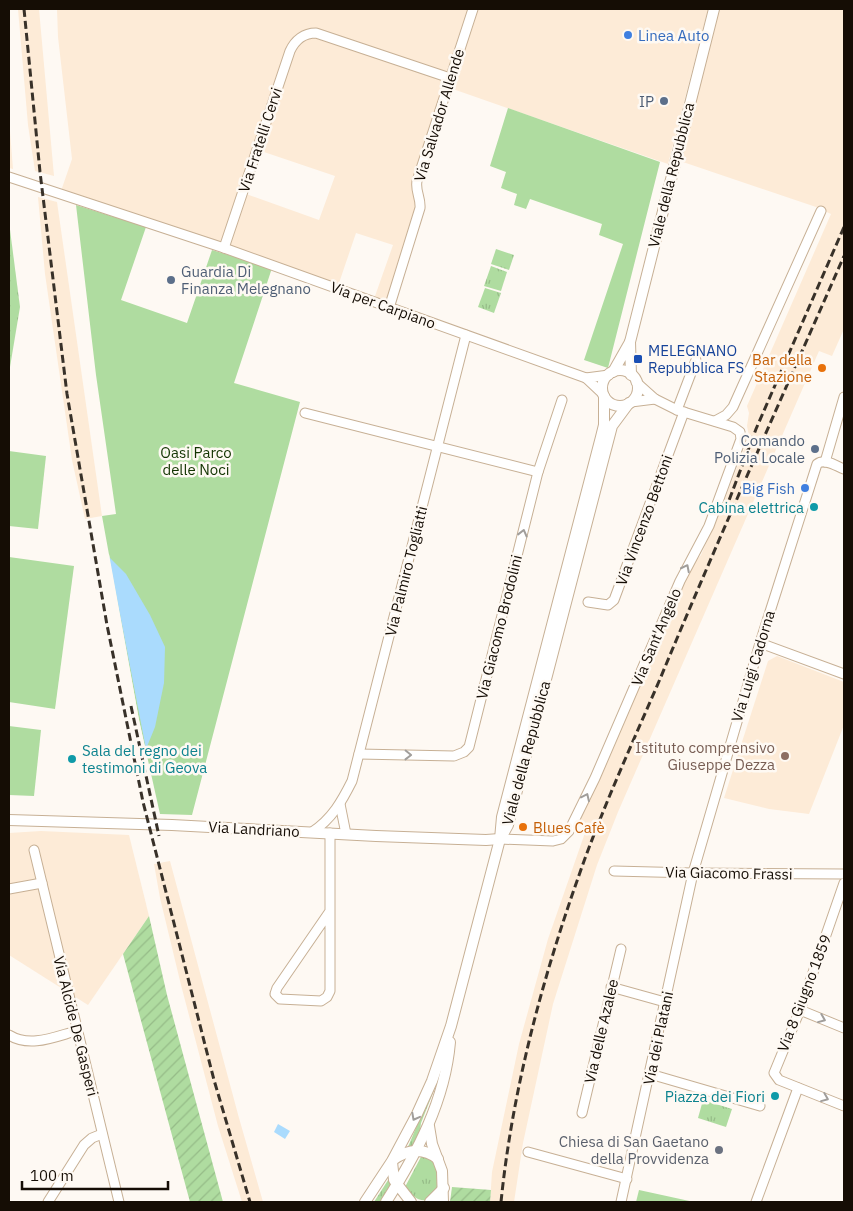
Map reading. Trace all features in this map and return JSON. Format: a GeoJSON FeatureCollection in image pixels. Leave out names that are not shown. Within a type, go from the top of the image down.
{"type":"FeatureCollection","features":[{"type":"Feature","properties":{"kind":"street","name":"Via Salvador Allende"},"geometry":{"type":"LineString","coordinates":[[389,308],[420,208],[416,188],[417,181],[473,9]]}},
{"type":"Feature","properties":{"kind":"street","name":"Viale della Repubblica"},"geometry":{"type":"LineString","coordinates":[[500,839],[502,817],[604,425],[603,383],[630,342],[714,9]]}},
{"type":"Feature","properties":{"kind":"street","name":"Via Fratelli Cervi"},"geometry":{"type":"LineString","coordinates":[[224,248],[290,49],[303,36],[316,33],[450,78]]}},
{"type":"Feature","properties":{"kind":"street","name":"Via per Carpiano"},"geometry":{"type":"LineString","coordinates":[[9,177],[224,248],[586,378],[603,395]]}},
{"type":"Feature","properties":{"kind":"street"},"geometry":{"type":"LineString","coordinates":[[611,373],[625,372],[634,378],[655,399],[681,411],[718,422],[733,407],[821,211]]}},
{"type":"Feature","properties":{"kind":"street","name":"Via Palmiro Togliatti"},"geometry":{"type":"LineString","coordinates":[[312,832],[328,821],[340,804],[352,781],[466,335]]}},
{"type":"Feature","properties":{"kind":"street","name":"Viale della Repubblica"},"geometry":{"type":"LineString","coordinates":[[500,839],[508,825],[612,426],[630,403],[637,390],[630,342]]}},
{"type":"Feature","properties":{"kind":"street"},"geometry":{"type":"LineString","coordinates":[[681,411],[696,360]]}},
{"type":"Feature","properties":{"kind":"street","name":"Via per Carpiano"},"geometry":{"type":"LineString","coordinates":[[586,378],[611,373]]}},
{"type":"Feature","properties":{"kind":"street"},"geometry":{"type":"LineString","coordinates":[[603,395],[615,406],[655,399]]}},
{"type":"Feature","properties":{"kind":"street","name":"Via Luigi Cadorna"},"geometry":{"type":"LineString","coordinates":[[693,873],[760,643],[815,469],[822,462],[844,398]]}},
{"type":"Feature","properties":{"kind":"street","name":"Via Giacomo Brodolini"},"geometry":{"type":"LineString","coordinates":[[359,754],[454,756],[461,754],[469,747],[538,472],[562,400]]}},
{"type":"Feature","properties":{"kind":"street","name":"Via Vincenzo Bettoni"},"geometry":{"type":"LineString","coordinates":[[588,602],[608,606],[614,600],[681,411]]}},
{"type":"Feature","properties":{"kind":"street"},"geometry":{"type":"LineString","coordinates":[[305,413],[538,472]]}},
{"type":"Feature","properties":{"kind":"street","name":"Via Sant'Angelo"},"geometry":{"type":"LineString","coordinates":[[500,839],[552,841],[561,839],[568,833],[577,816],[680,581],[709,526],[742,439],[740,432],[735,428],[718,422]]}},
{"type":"Feature","properties":{"kind":"street"},"geometry":{"type":"LineString","coordinates":[[822,462],[843,466]]}},
{"type":"Feature","properties":{"kind":"street"},"geometry":{"type":"LineString","coordinates":[[760,643],[844,674]]}},
{"type":"Feature","properties":{"kind":"street"},"geometry":{"type":"LineString","coordinates":[[340,804],[346,834]]}},
{"type":"Feature","properties":{"kind":"street","name":"Via Landriano"},"geometry":{"type":"LineString","coordinates":[[9,820],[172,825],[486,840],[500,839]]}},
{"type":"Feature","properties":{"kind":"street"},"geometry":{"type":"LineString","coordinates":[[330,833],[330,911],[330,989],[324,1000],[280,999],[275,994],[277,988],[330,911]]}},
{"type":"Feature","properties":{"kind":"street"},"geometry":{"type":"LineString","coordinates":[[365,1202],[392,1161],[428,1091],[451,1026],[500,839]]}},
{"type":"Feature","properties":{"kind":"street","name":"Via Alcide De Gasperi"},"geometry":{"type":"LineString","coordinates":[[34,850],[76,1031],[119,1202]]}},
{"type":"Feature","properties":{"kind":"street","name":"Via Giacomo Frassi"},"geometry":{"type":"LineString","coordinates":[[614,871],[844,874]]}},
{"type":"Feature","properties":{"kind":"street","name":"Via dei Platani"},"geometry":{"type":"LineString","coordinates":[[621,1202],[693,873]]}},
{"type":"Feature","properties":{"kind":"street"},"geometry":{"type":"LineString","coordinates":[[9,889],[42,883]]}},
{"type":"Feature","properties":{"kind":"street","name":"Via 8 Giugno 1859"},"geometry":{"type":"LineString","coordinates":[[798,1088],[779,1080],[774,1075],[775,1069],[800,1010],[844,883]]}},
{"type":"Feature","properties":{"kind":"street","name":"Via delle Azalee"},"geometry":{"type":"LineString","coordinates":[[582,1113],[620,948]]}},
{"type":"Feature","properties":{"kind":"street"},"geometry":{"type":"LineString","coordinates":[[611,987],[665,1002]]}},
{"type":"Feature","properties":{"kind":"street"},"geometry":{"type":"LineString","coordinates":[[800,1010],[844,1028]]}},
{"type":"Feature","properties":{"kind":"street"},"geometry":{"type":"LineString","coordinates":[[386,1202],[417,1150],[429,1123],[445,1079],[451,1026]]}},
{"type":"Feature","properties":{"kind":"street"},"geometry":{"type":"LineString","coordinates":[[9,1035],[20,1041],[29,1042],[76,1031]]}},
{"type":"Feature","properties":{"kind":"street"},"geometry":{"type":"LineString","coordinates":[[650,1074],[760,1106]]}},
{"type":"Feature","properties":{"kind":"street"},"geometry":{"type":"LineString","coordinates":[[756,1202],[798,1088],[844,1106]]}},
{"type":"Feature","properties":{"kind":"street"},"geometry":{"type":"LineString","coordinates":[[429,1123],[430,1139],[442,1171],[443,1202]]}},
{"type":"Feature","properties":{"kind":"street"},"geometry":{"type":"LineString","coordinates":[[48,1202],[84,1145],[92,1138],[102,1134]]}},
{"type":"Feature","properties":{"kind":"street"},"geometry":{"type":"LineString","coordinates":[[392,1161],[404,1153],[417,1150],[427,1151],[438,1159]]}},
{"type":"Feature","properties":{"kind":"street"},"geometry":{"type":"LineString","coordinates":[[528,1152],[626,1179]]}},
{"type":"Feature","properties":{"kind":"street"},"geometry":{"type":"LineString","coordinates":[[392,1161],[392,1173],[397,1186],[411,1202]]}},
{"type":"Feature","properties":{"kind":"street"},"geometry":{"type":"LineString","coordinates":[[430,1202],[444,1188]]}},
{"type":"Feature","properties":{"kind":"shaded area"},"geometry":{"type":"Polygon","coordinates":[[[18,9],[39,9],[54,176],[35,171],[28,125],[18,9]]]}},
{"type":"Feature","properties":{"kind":"shaded area"},"geometry":{"type":"Polygon","coordinates":[[[57,9],[708,9],[668,164],[450,88],[418,190],[424,203],[393,306],[374,299],[393,245],[356,233],[338,286],[61,191],[72,159],[58,37],[57,9]],[[261,151],[246,194],[319,220],[335,176],[261,151]]]}},
{"type":"Feature","properties":{"kind":"shaded area"},"geometry":{"type":"Polygon","coordinates":[[[719,9],[844,9],[844,329],[832,356],[819,351],[618,812],[597,865],[553,1004],[523,1143],[514,1202],[490,1202],[492,1172],[519,1044],[548,939],[587,827],[579,822],[691,566],[701,555],[723,504],[749,436],[747,426],[749,413],[747,406],[831,214],[816,207],[680,161],[719,9]]]}},
{"type":"Feature","properties":{"kind":"shaded area"},"geometry":{"type":"Polygon","coordinates":[[[9,119],[13,169],[9,168],[9,119]]]}},
{"type":"Feature","properties":{"kind":"shaded area"},"geometry":{"type":"Polygon","coordinates":[[[38,197],[57,202],[102,516],[85,519],[72,460],[45,274],[38,197]]]}},
{"type":"Feature","properties":{"kind":"shaded area","name":"Istituto comprensivo Giuseppe Dezza"},"geometry":{"type":"Polygon","coordinates":[[[777,656],[844,682],[844,725],[809,814],[769,809],[724,798],[768,661],[777,656]]]}},
{"type":"Feature","properties":{"kind":"shaded area"},"geometry":{"type":"Polygon","coordinates":[[[41,831],[129,835],[149,916],[88,1005],[9,955],[9,833],[41,831]]]}},
{"type":"Feature","properties":{"kind":"shaded area"},"geometry":{"type":"Polygon","coordinates":[[[170,861],[263,1202],[242,1202],[218,1126],[160,898],[154,864],[170,861]]]}},
{"type":"Feature","properties":{"kind":"green space"},"geometry":{"type":"Polygon","coordinates":[[[508,108],[660,162],[608,368],[584,360],[623,244],[599,235],[602,224],[530,199],[526,209],[514,205],[517,194],[501,188],[506,172],[490,166],[508,108]]]}},
{"type":"Feature","properties":{"kind":"green space","name":"Oasi Parco delle Noci"},"geometry":{"type":"Polygon","coordinates":[[[76,205],[146,227],[121,300],[187,323],[212,250],[272,268],[234,383],[300,402],[192,815],[160,814],[139,720],[102,516],[116,514],[96,375],[76,205]]]}},
{"type":"Feature","properties":{"kind":"green space"},"geometry":{"type":"Polygon","coordinates":[[[9,222],[20,307],[9,373],[9,222]]]}},
{"type":"Feature","properties":{"kind":"green space"},"geometry":{"type":"Polygon","coordinates":[[[496,249],[514,255],[509,270],[491,264],[496,249]]]}},
{"type":"Feature","properties":{"kind":"green space"},"geometry":{"type":"Polygon","coordinates":[[[491,266],[507,272],[501,291],[484,286],[491,266]]]}},
{"type":"Feature","properties":{"kind":"green space"},"geometry":{"type":"Polygon","coordinates":[[[485,288],[501,293],[494,313],[478,307],[485,288]]]}},
{"type":"Feature","properties":{"kind":"green space"},"geometry":{"type":"Polygon","coordinates":[[[9,451],[46,456],[38,529],[9,526],[9,451]]]}},
{"type":"Feature","properties":{"kind":"green space"},"geometry":{"type":"Polygon","coordinates":[[[9,557],[74,566],[55,709],[9,702],[9,557]]]}},
{"type":"Feature","properties":{"kind":"green space"},"geometry":{"type":"Polygon","coordinates":[[[9,726],[41,730],[34,796],[9,795],[9,726]]]}},
{"type":"Feature","properties":{"kind":"green space"},"geometry":{"type":"Polygon","coordinates":[[[149,916],[167,995],[223,1202],[190,1202],[123,954],[149,916]]]}},
{"type":"Feature","properties":{"kind":"green space"},"geometry":{"type":"Polygon","coordinates":[[[435,1082],[436,1085],[421,1123],[419,1139],[416,1145],[408,1147],[435,1082]]]}},
{"type":"Feature","properties":{"kind":"green space"},"geometry":{"type":"Polygon","coordinates":[[[703,1100],[732,1109],[726,1127],[698,1118],[703,1100]]]}},
{"type":"Feature","properties":{"kind":"green space"},"geometry":{"type":"Polygon","coordinates":[[[423,1153],[437,1164],[440,1186],[428,1200],[421,1200],[415,1197],[405,1187],[423,1153]]]}},
{"type":"Feature","properties":{"kind":"green space"},"geometry":{"type":"Polygon","coordinates":[[[390,1177],[394,1185],[382,1202],[374,1202],[390,1177]]]}},
{"type":"Feature","properties":{"kind":"green space"},"geometry":{"type":"Polygon","coordinates":[[[452,1187],[491,1190],[490,1202],[450,1202],[452,1187]]]}},
{"type":"Feature","properties":{"kind":"green space"},"geometry":{"type":"Polygon","coordinates":[[[639,1190],[694,1202],[636,1202],[639,1190]]]}},
{"type":"Feature","properties":{"kind":"water"},"geometry":{"type":"Polygon","coordinates":[[[109,557],[126,574],[150,615],[165,647],[164,683],[155,727],[146,749],[109,557]]]}},
{"type":"Feature","properties":{"kind":"water"},"geometry":{"type":"Polygon","coordinates":[[[278,1124],[290,1131],[285,1139],[274,1132],[278,1124]]]}},
{"type":"Feature","properties":{"kind":"pier"},"geometry":{"type":"Polygon","coordinates":[[[109,554],[146,752],[143,750],[117,618],[107,557],[109,554]]]}},
{"type":"Feature","properties":{"kind":"railway"},"geometry":{"type":"LineString","coordinates":[[24,9],[40,172],[67,394],[107,625],[143,802],[214,1080],[250,1202]]}},
{"type":"Feature","properties":{"kind":"railway"},"geometry":{"type":"LineString","coordinates":[[725,511],[756,429],[844,227]]}},
{"type":"Feature","properties":{"kind":"railway"},"geometry":{"type":"LineString","coordinates":[[501,1202],[506,1157],[533,1025],[558,938],[587,853],[613,787],[705,573],[844,256]]}},
{"type":"Feature","properties":{"kind":"railway"},"geometry":{"type":"LineString","coordinates":[[131,706],[159,836]]}},
{"type":"Feature","properties":{"kind":"place","name":"Linea Auto"},"geometry":{"type":"Point","coordinates":[628,35]}},
{"type":"Feature","properties":{"kind":"place","name":"IP"},"geometry":{"type":"Point","coordinates":[664,101]}},
{"type":"Feature","properties":{"kind":"place","name":"Guardia Di Finanza Melegnano"},"geometry":{"type":"Point","coordinates":[171,280]}},
{"type":"Feature","properties":{"kind":"place","name":"MELEGNANO Repubblica FS"},"geometry":{"type":"Point","coordinates":[638,359]}},
{"type":"Feature","properties":{"kind":"place","name":"Bar della Stazione"},"geometry":{"type":"Point","coordinates":[822,368]}},
{"type":"Feature","properties":{"kind":"place","name":"Comando Polizia Locale"},"geometry":{"type":"Point","coordinates":[815,449]}},
{"type":"Feature","properties":{"kind":"place","name":"Big Fish"},"geometry":{"type":"Point","coordinates":[805,488]}},
{"type":"Feature","properties":{"kind":"place","name":"Cabina elettrica"},"geometry":{"type":"Point","coordinates":[814,507]}},
{"type":"Feature","properties":{"kind":"place","name":"Istituto comprensivo Giuseppe Dezza"},"geometry":{"type":"Point","coordinates":[785,756]}},
{"type":"Feature","properties":{"kind":"place","name":"Sala del regno dei testimoni di Geova"},"geometry":{"type":"Point","coordinates":[72,759]}},
{"type":"Feature","properties":{"kind":"place","name":"Blues Cafè"},"geometry":{"type":"Point","coordinates":[523,827]}},
{"type":"Feature","properties":{"kind":"place","name":"Piazza dei Fiori"},"geometry":{"type":"Point","coordinates":[775,1096]}},
{"type":"Feature","properties":{"kind":"place","name":"Chiesa di San Gaetano della Provvidenza"},"geometry":{"type":"Point","coordinates":[719,1150]}}]}
